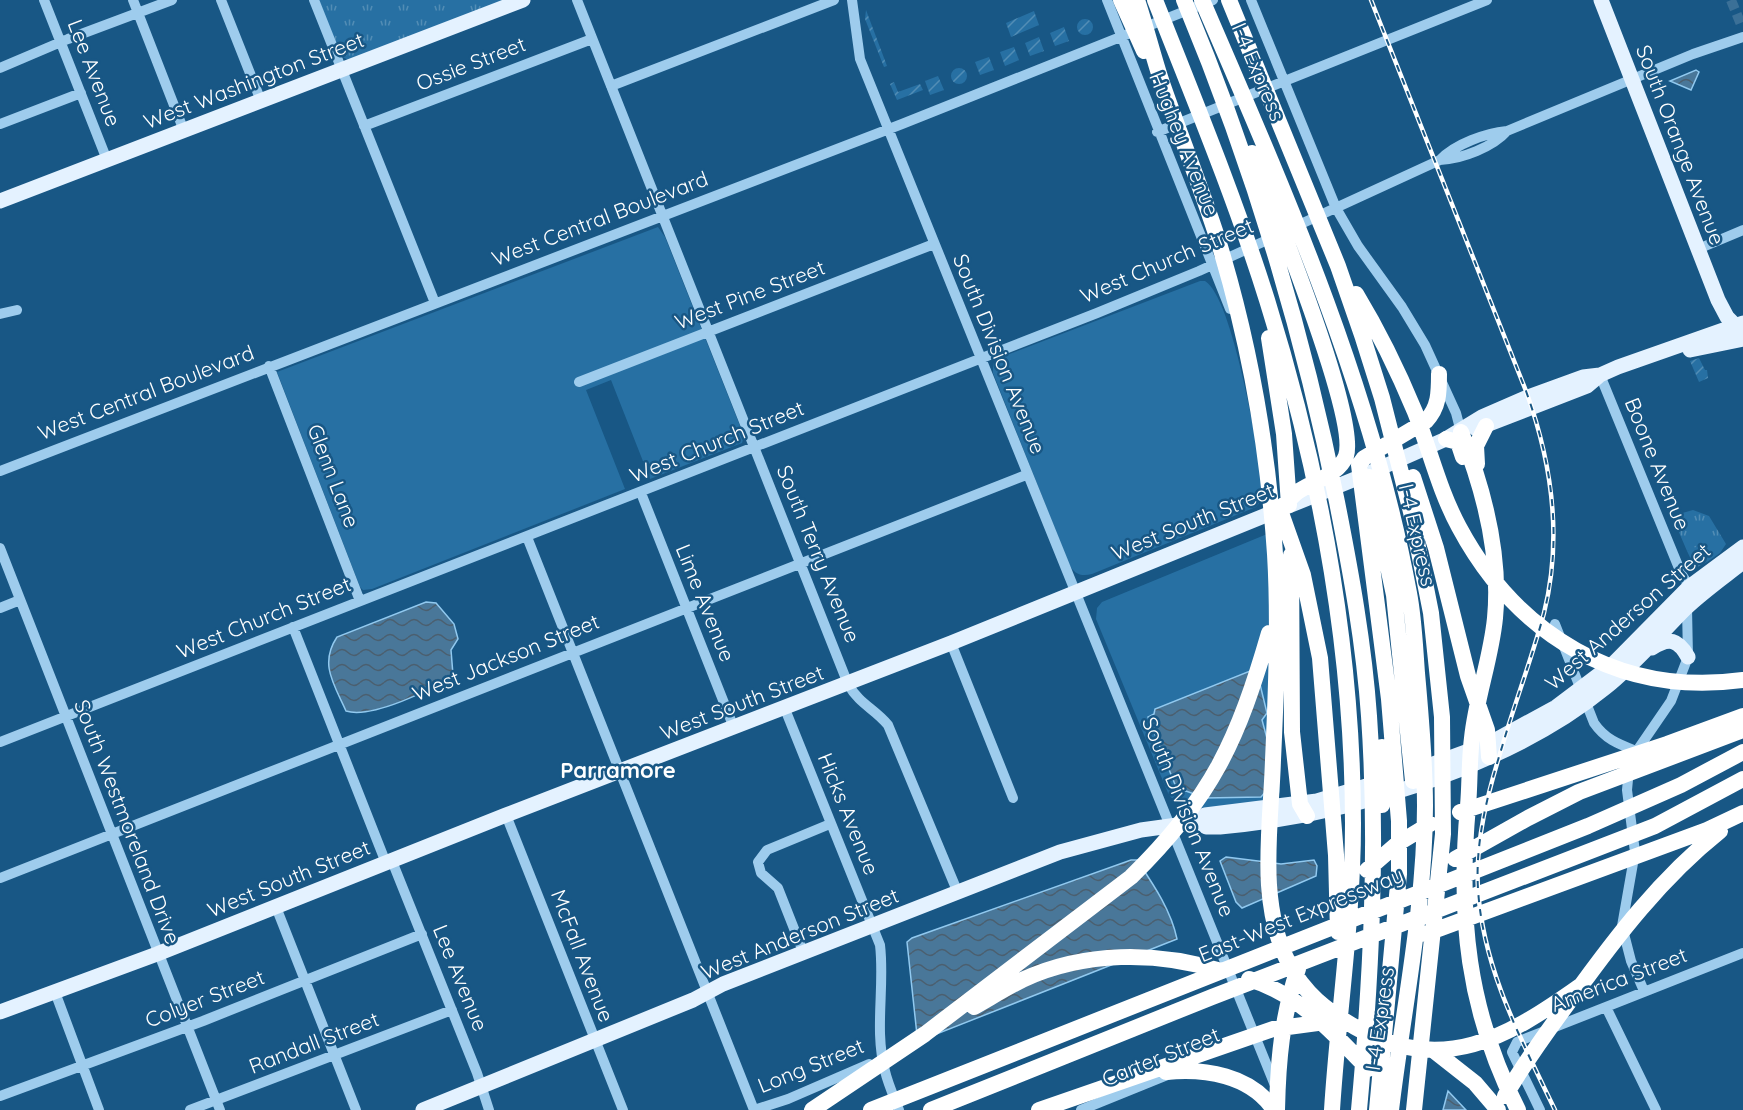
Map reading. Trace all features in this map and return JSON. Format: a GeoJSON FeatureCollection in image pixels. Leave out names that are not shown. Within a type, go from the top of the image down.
{"type":"FeatureCollection","features":[{"type":"Feature","properties":{"kind":"highway"},"geometry":{"type":"LineString","coordinates":[[1121,0],[1143,49],[1161,80]]}},
{"type":"Feature","properties":{"kind":"highway"},"geometry":{"type":"LineString","coordinates":[[1137,0],[1161,80],[1218,243],[1252,378],[1283,611],[1292,732],[1311,809]]}},
{"type":"Feature","properties":{"kind":"highway"},"geometry":{"type":"LineString","coordinates":[[1155,0],[1204,123],[1266,297],[1310,463],[1334,589],[1350,724],[1353,823],[1351,891],[1335,1053],[1332,1110]]}},
{"type":"Feature","properties":{"kind":"highway","name":"I-4 Express"},"geometry":{"type":"LineString","coordinates":[[1184,0],[1233,126],[1306,363],[1328,458],[1354,597],[1369,715],[1371,767],[1371,980],[1359,1110]]}},
{"type":"Feature","properties":{"kind":"highway","name":"I-4 Express"},"geometry":{"type":"LineString","coordinates":[[1202,0],[1271,160],[1309,278],[1336,328],[1366,440],[1386,499],[1409,595],[1420,712],[1425,806],[1423,858],[1393,1110]]}},
{"type":"Feature","properties":{"kind":"highway"},"geometry":{"type":"LineString","coordinates":[[1229,0],[1338,266],[1393,426],[1411,490],[1431,613],[1443,740],[1443,834],[1414,1110]]}},
{"type":"Feature","properties":{"kind":"highway"},"geometry":{"type":"LineString","coordinates":[[1197,32],[1309,278],[1338,398],[1347,448],[1346,456],[1337,468],[1295,494],[1280,510],[1303,575],[1320,658],[1336,855],[1335,1053]]}},
{"type":"Feature","properties":{"kind":"highway"},"geometry":{"type":"LineString","coordinates":[[1338,266],[1377,329],[1415,413],[1442,488],[1463,533],[1489,574],[1535,624],[1576,651],[1636,675],[1702,684],[1743,680]]}},
{"type":"Feature","properties":{"kind":"highway"},"geometry":{"type":"LineString","coordinates":[[1266,297],[1268,332],[1284,434],[1290,523],[1283,611],[1269,900],[1273,920],[1289,964],[1319,1004],[1365,1033],[1426,1052],[1470,1047],[1510,1031],[1580,986]]}},
{"type":"Feature","properties":{"kind":"highway"},"geometry":{"type":"LineString","coordinates":[[1371,980],[1383,774],[1380,703],[1356,479],[1359,465],[1364,458],[1426,421],[1434,413],[1438,400],[1439,374]]}},
{"type":"Feature","properties":{"kind":"highway"},"geometry":{"type":"LineString","coordinates":[[1486,426],[1478,440],[1475,455],[1494,513],[1504,576],[1502,605],[1495,619]]}},
{"type":"Feature","properties":{"kind":"highway"},"geometry":{"type":"LineString","coordinates":[[1454,435],[1490,529],[1496,589],[1495,619],[1472,736],[1463,850],[1466,940],[1471,976],[1492,1053],[1518,1110]]}},
{"type":"Feature","properties":{"kind":"highway"},"geometry":{"type":"LineString","coordinates":[[1366,440],[1394,595],[1413,778]]}},
{"type":"Feature","properties":{"kind":"highway"},"geometry":{"type":"LineString","coordinates":[[1356,479],[1389,699],[1399,821],[1400,874],[1377,1110]]}},
{"type":"Feature","properties":{"kind":"highway"},"geometry":{"type":"LineString","coordinates":[[1411,490],[1436,548],[1468,676],[1490,750]]}},
{"type":"Feature","properties":{"kind":"highway"},"geometry":{"type":"LineString","coordinates":[[812,1110],[925,1034],[1131,877],[1189,815],[1237,732],[1283,611]]}},
{"type":"Feature","properties":{"kind":"highway"},"geometry":{"type":"LineString","coordinates":[[1276,1110],[1278,1054],[1285,1014],[1301,961],[1335,903],[1380,856],[1436,820],[1657,748],[1743,716]]}},
{"type":"Feature","properties":{"kind":"highway"},"geometry":{"type":"LineString","coordinates":[[1359,917],[1528,818],[1640,759],[1743,730]]}},
{"type":"Feature","properties":{"kind":"highway","name":"East-West Expressway"},"geometry":{"type":"LineString","coordinates":[[871,1110],[1249,958],[1359,917],[1642,804],[1743,752]]}},
{"type":"Feature","properties":{"kind":"highway","name":"East-West Expressway"},"geometry":{"type":"LineString","coordinates":[[935,1108],[1212,997],[1655,826],[1743,779]]}},
{"type":"Feature","properties":{"kind":"highway"},"geometry":{"type":"LineString","coordinates":[[1039,1110],[1273,1029],[1305,1023],[1331,1022],[1382,1028],[1405,1036],[1440,1054],[1475,1083],[1497,1110],[1522,1066],[1637,910],[1692,853],[1743,812]]}},
{"type":"Feature","properties":{"kind":"highway"},"geometry":{"type":"LineString","coordinates":[[1257,980],[1345,959],[1452,926],[1696,835],[1743,812]]}},
{"type":"Feature","properties":{"kind":"highway"},"geometry":{"type":"LineString","coordinates":[[925,1034],[1042,972],[1096,959],[1161,958],[1212,968],[1257,981],[1305,1009],[1339,1038],[1375,1077],[1393,1110]]}},
{"type":"Feature","properties":{"kind":"highway"},"geometry":{"type":"LineString","coordinates":[[1138,1077],[1175,1071],[1224,1075],[1251,1087],[1276,1110]]}},
{"type":"Feature","properties":{"kind":"main road","name":"West Washington Street"},"geometry":{"type":"LineString","coordinates":[[0,201],[523,0]]}},
{"type":"Feature","properties":{"kind":"main road","name":"South Orange Avenue"},"geometry":{"type":"LineString","coordinates":[[1601,0],[1724,312],[1741,330]]}},
{"type":"Feature","properties":{"kind":"main road","name":"West South Street"},"geometry":{"type":"LineString","coordinates":[[1454,435],[1482,417],[1528,397],[1583,377],[1600,375],[1670,349],[1741,330]]}},
{"type":"Feature","properties":{"kind":"main road","name":"West South Street"},"geometry":{"type":"LineString","coordinates":[[0,1012],[157,954],[506,815],[620,773],[951,643],[1079,598],[1454,435],[1486,426],[1587,386],[1600,375]]}},
{"type":"Feature","properties":{"kind":"main road","name":"West Anderson Street"},"geometry":{"type":"LineString","coordinates":[[1599,684],[1630,648],[1691,598],[1743,548]]}},
{"type":"Feature","properties":{"kind":"main road","name":"West Anderson Street"},"geometry":{"type":"LineString","coordinates":[[423,1110],[708,992],[1078,846],[1141,830],[1199,822],[1205,815],[1311,809],[1413,778],[1490,750],[1599,684],[1641,655],[1691,598],[1743,562]]}},
{"type":"Feature","properties":{"kind":"main road"},"geometry":{"type":"LineString","coordinates":[[1641,655],[1664,641],[1674,640],[1679,643],[1688,657]]}},
{"type":"Feature","properties":{"kind":"street","name":"Lee Avenue"},"geometry":{"type":"LineString","coordinates":[[44,0],[107,160]]}},
{"type":"Feature","properties":{"kind":"street"},"geometry":{"type":"LineString","coordinates":[[133,0],[184,131]]}},
{"type":"Feature","properties":{"kind":"street"},"geometry":{"type":"LineString","coordinates":[[0,68],[172,0]]}},
{"type":"Feature","properties":{"kind":"street"},"geometry":{"type":"LineString","coordinates":[[221,0],[261,101]]}},
{"type":"Feature","properties":{"kind":"street"},"geometry":{"type":"LineString","coordinates":[[314,0],[435,303]]}},
{"type":"Feature","properties":{"kind":"street","name":"South Terry Avenue"},"geometry":{"type":"LineString","coordinates":[[577,0],[848,684],[857,699],[888,725],[957,893]]}},
{"type":"Feature","properties":{"kind":"street"},"geometry":{"type":"LineString","coordinates":[[611,86],[834,0]]}},
{"type":"Feature","properties":{"kind":"street","name":"South Division Avenue"},"geometry":{"type":"LineString","coordinates":[[852,0],[860,59],[1026,476],[1079,598],[1284,1110]]}},
{"type":"Feature","properties":{"kind":"street","name":"Hughey Avenue"},"geometry":{"type":"LineString","coordinates":[[1107,0],[1247,359],[1266,460],[1280,510]]}},
{"type":"Feature","properties":{"kind":"street","name":"West Central Boulevard"},"geometry":{"type":"LineString","coordinates":[[0,471],[889,129],[1120,35],[1213,0]]}},
{"type":"Feature","properties":{"kind":"street"},"geometry":{"type":"LineString","coordinates":[[1251,0],[1336,208],[1358,246],[1410,320],[1439,374],[1454,435]]}},
{"type":"Feature","properties":{"kind":"street"},"geometry":{"type":"LineString","coordinates":[[1157,132],[1487,0]]}},
{"type":"Feature","properties":{"kind":"street","name":"West Church Street"},"geometry":{"type":"LineString","coordinates":[[0,742],[640,493],[1212,266],[1440,160],[1447,152],[1485,134],[1507,131],[1633,80],[1743,31]]}},
{"type":"Feature","properties":{"kind":"street","name":"Ossie Street"},"geometry":{"type":"LineString","coordinates":[[364,126],[592,39]]}},
{"type":"Feature","properties":{"kind":"street"},"geometry":{"type":"LineString","coordinates":[[0,124],[81,93]]}},
{"type":"Feature","properties":{"kind":"street","name":"West Church Street"},"geometry":{"type":"LineString","coordinates":[[1440,160],[1450,160],[1496,144],[1507,131]]}},
{"type":"Feature","properties":{"kind":"street"},"geometry":{"type":"LineString","coordinates":[[1484,149],[1480,142],[1485,134],[1496,144]]}},
{"type":"Feature","properties":{"kind":"street"},"geometry":{"type":"LineString","coordinates":[[1698,249],[1743,230]]}},
{"type":"Feature","properties":{"kind":"street","name":"West Pine Street"},"geometry":{"type":"LineString","coordinates":[[579,382],[934,244]]}},
{"type":"Feature","properties":{"kind":"street"},"geometry":{"type":"LineString","coordinates":[[0,314],[17,310]]}},
{"type":"Feature","properties":{"kind":"street","name":"Glenn Lane"},"geometry":{"type":"LineString","coordinates":[[269,366],[360,601]]}},
{"type":"Feature","properties":{"kind":"street","name":"Boone Avenue"},"geometry":{"type":"LineString","coordinates":[[1600,375],[1691,598],[1688,657],[1671,701],[1640,759],[1629,768],[1627,790],[1635,852],[1622,927],[1631,961],[1644,991]]}},
{"type":"Feature","properties":{"kind":"street","name":"West Jackson Street"},"geometry":{"type":"LineString","coordinates":[[0,878],[801,562],[1026,476]]}},
{"type":"Feature","properties":{"kind":"street","name":"Lime Avenue"},"geometry":{"type":"LineString","coordinates":[[640,493],[734,728]]}},
{"type":"Feature","properties":{"kind":"street"},"geometry":{"type":"LineString","coordinates":[[527,537],[754,1110]]}},
{"type":"Feature","properties":{"kind":"street","name":"South Westmoreland Drive"},"geometry":{"type":"LineString","coordinates":[[0,548],[218,1106]]}},
{"type":"Feature","properties":{"kind":"street"},"geometry":{"type":"LineString","coordinates":[[0,608],[20,600]]}},
{"type":"Feature","properties":{"kind":"street"},"geometry":{"type":"LineString","coordinates":[[1555,624],[1594,723],[1603,735],[1640,759]]}},
{"type":"Feature","properties":{"kind":"street","name":"Lee Avenue"},"geometry":{"type":"LineString","coordinates":[[293,627],[389,862],[422,934],[489,1110]]}},
{"type":"Feature","properties":{"kind":"street"},"geometry":{"type":"LineString","coordinates":[[951,643],[1013,798]]}},
{"type":"Feature","properties":{"kind":"street","name":"Hicks Avenue"},"geometry":{"type":"LineString","coordinates":[[785,709],[873,927],[882,960],[884,1070],[899,1110]]}},
{"type":"Feature","properties":{"kind":"street","name":"McFall Avenue"},"geometry":{"type":"LineString","coordinates":[[506,815],[623,1110]]}},
{"type":"Feature","properties":{"kind":"street"},"geometry":{"type":"LineString","coordinates":[[804,954],[778,888],[759,868],[760,857],[772,848],[830,824]]}},
{"type":"Feature","properties":{"kind":"street"},"geometry":{"type":"LineString","coordinates":[[276,907],[356,1110]]}},
{"type":"Feature","properties":{"kind":"street","name":"Colyer Street"},"geometry":{"type":"LineString","coordinates":[[0,1096],[186,1027],[422,934]]}},
{"type":"Feature","properties":{"kind":"street","name":"America Street"},"geometry":{"type":"LineString","coordinates":[[1540,1110],[1514,1057],[1514,1044],[1743,953]]}},
{"type":"Feature","properties":{"kind":"street"},"geometry":{"type":"LineString","coordinates":[[55,992],[99,1110]]}},
{"type":"Feature","properties":{"kind":"street"},"geometry":{"type":"LineString","coordinates":[[1606,1006],[1656,1110]]}},
{"type":"Feature","properties":{"kind":"street","name":"Randall Street"},"geometry":{"type":"LineString","coordinates":[[190,1110],[218,1106],[335,1056],[452,1010]]}},
{"type":"Feature","properties":{"kind":"street","name":"Carter Street"},"geometry":{"type":"LineString","coordinates":[[1081,1110],[1256,1040]]}},
{"type":"Feature","properties":{"kind":"street","name":"Long Street"},"geometry":{"type":"LineString","coordinates":[[754,1110],[788,1099],[883,1058]]}},
{"type":"Feature","properties":{"kind":"green space"},"geometry":{"type":"Polygon","coordinates":[[[319,0],[505,0],[348,60],[341,56],[319,0]]]}},
{"type":"Feature","properties":{"kind":"green space"},"geometry":{"type":"Polygon","coordinates":[[[866,10],[887,66],[884,67],[865,19],[866,10]]]}},
{"type":"Feature","properties":{"kind":"green space"},"geometry":{"type":"Polygon","coordinates":[[[1034,11],[1039,25],[1011,37],[1006,23],[1034,11]]]}},
{"type":"Feature","properties":{"kind":"green space"},"geometry":{"type":"Polygon","coordinates":[[[1082,19],[1088,19],[1093,27],[1091,33],[1082,35],[1077,30],[1077,24],[1082,19]]]}},
{"type":"Feature","properties":{"kind":"green space"},"geometry":{"type":"Polygon","coordinates":[[[1064,27],[1069,41],[1055,46],[1050,33],[1064,27]]]}},
{"type":"Feature","properties":{"kind":"green space"},"geometry":{"type":"Polygon","coordinates":[[[1039,37],[1044,51],[1030,56],[1025,43],[1039,37]]]}},
{"type":"Feature","properties":{"kind":"green space"},"geometry":{"type":"Polygon","coordinates":[[[1014,47],[1019,60],[1005,66],[1000,52],[1014,47]]]}},
{"type":"Feature","properties":{"kind":"green space"},"geometry":{"type":"Polygon","coordinates":[[[989,57],[994,70],[980,75],[975,62],[989,57]]]}},
{"type":"Feature","properties":{"kind":"green space"},"geometry":{"type":"Polygon","coordinates":[[[956,68],[962,68],[967,76],[965,82],[956,84],[951,79],[951,73],[956,68]]]}},
{"type":"Feature","properties":{"kind":"green space"},"geometry":{"type":"Polygon","coordinates":[[[938,76],[944,90],[930,95],[925,81],[938,76]]]}},
{"type":"Feature","properties":{"kind":"green space"},"geometry":{"type":"Polygon","coordinates":[[[894,82],[898,92],[920,84],[923,90],[897,100],[890,84],[894,82]]]}},
{"type":"Feature","properties":{"kind":"green space"},"geometry":{"type":"Polygon","coordinates":[[[658,227],[665,237],[744,436],[742,443],[650,479],[611,380],[586,390],[625,489],[372,589],[363,590],[277,372],[658,227]]]}},
{"type":"Feature","properties":{"kind":"green space"},"geometry":{"type":"Polygon","coordinates":[[[1205,281],[1215,293],[1234,343],[1250,409],[1264,485],[1262,500],[1256,507],[1092,574],[1078,574],[1069,564],[993,373],[993,364],[999,358],[1205,281]]]}},
{"type":"Feature","properties":{"kind":"green space"},"geometry":{"type":"Polygon","coordinates":[[[1699,358],[1707,370],[1708,378],[1699,382],[1690,361],[1699,358]]]}},
{"type":"Feature","properties":{"kind":"green space"},"geometry":{"type":"Polygon","coordinates":[[[1693,510],[1709,516],[1726,544],[1720,553],[1707,562],[1699,548],[1687,551],[1672,516],[1693,510]]]}},
{"type":"Feature","properties":{"kind":"green space"},"geometry":{"type":"Polygon","coordinates":[[[1282,528],[1284,610],[1280,670],[1280,792],[1278,796],[1236,806],[1203,808],[1188,806],[1176,801],[1168,793],[1096,619],[1097,608],[1102,602],[1282,528]]]}},
{"type":"Feature","properties":{"kind":"green space"},"geometry":{"type":"Polygon","coordinates":[[[1698,546],[1707,562],[1695,568],[1687,551],[1698,546]]]}},
{"type":"Feature","properties":{"kind":"water"},"geometry":{"type":"Polygon","coordinates":[[[1696,70],[1699,72],[1691,90],[1670,81],[1696,70]]]}},
{"type":"Feature","properties":{"kind":"water"},"geometry":{"type":"Polygon","coordinates":[[[426,602],[436,603],[454,624],[458,639],[451,650],[453,675],[401,702],[370,711],[346,711],[330,674],[329,656],[337,637],[426,602]]]}},
{"type":"Feature","properties":{"kind":"water"},"geometry":{"type":"Polygon","coordinates":[[[1250,671],[1258,676],[1267,713],[1262,720],[1268,742],[1267,790],[1261,797],[1205,798],[1186,791],[1178,792],[1148,717],[1154,714],[1155,709],[1250,671]]]}},
{"type":"Feature","properties":{"kind":"water"},"geometry":{"type":"Polygon","coordinates":[[[1226,857],[1281,864],[1314,860],[1317,866],[1316,876],[1242,908],[1236,902],[1220,861],[1226,857]]]}},
{"type":"Feature","properties":{"kind":"water"},"geometry":{"type":"Polygon","coordinates":[[[1131,860],[1137,860],[1155,888],[1166,908],[1177,939],[924,1039],[917,1035],[907,942],[912,938],[1131,860]]]}},
{"type":"Feature","properties":{"kind":"water"},"geometry":{"type":"Polygon","coordinates":[[[1448,1091],[1466,1110],[1443,1110],[1448,1091]]]}},
{"type":"Feature","properties":{"kind":"tunnel"},"geometry":{"type":"LineString","coordinates":[[1731,0],[1742,27]]}},
{"type":"Feature","properties":{"kind":"railway"},"geometry":{"type":"LineString","coordinates":[[1371,0],[1526,391],[1548,473],[1554,528],[1550,585],[1539,630],[1487,799],[1479,853],[1478,889],[1481,919],[1496,975],[1517,1030],[1555,1110]]}},
{"type":"Feature","properties":{"kind":"district","name":"Parramore"},"geometry":{"type":"Point","coordinates":[618,770]}}]}
